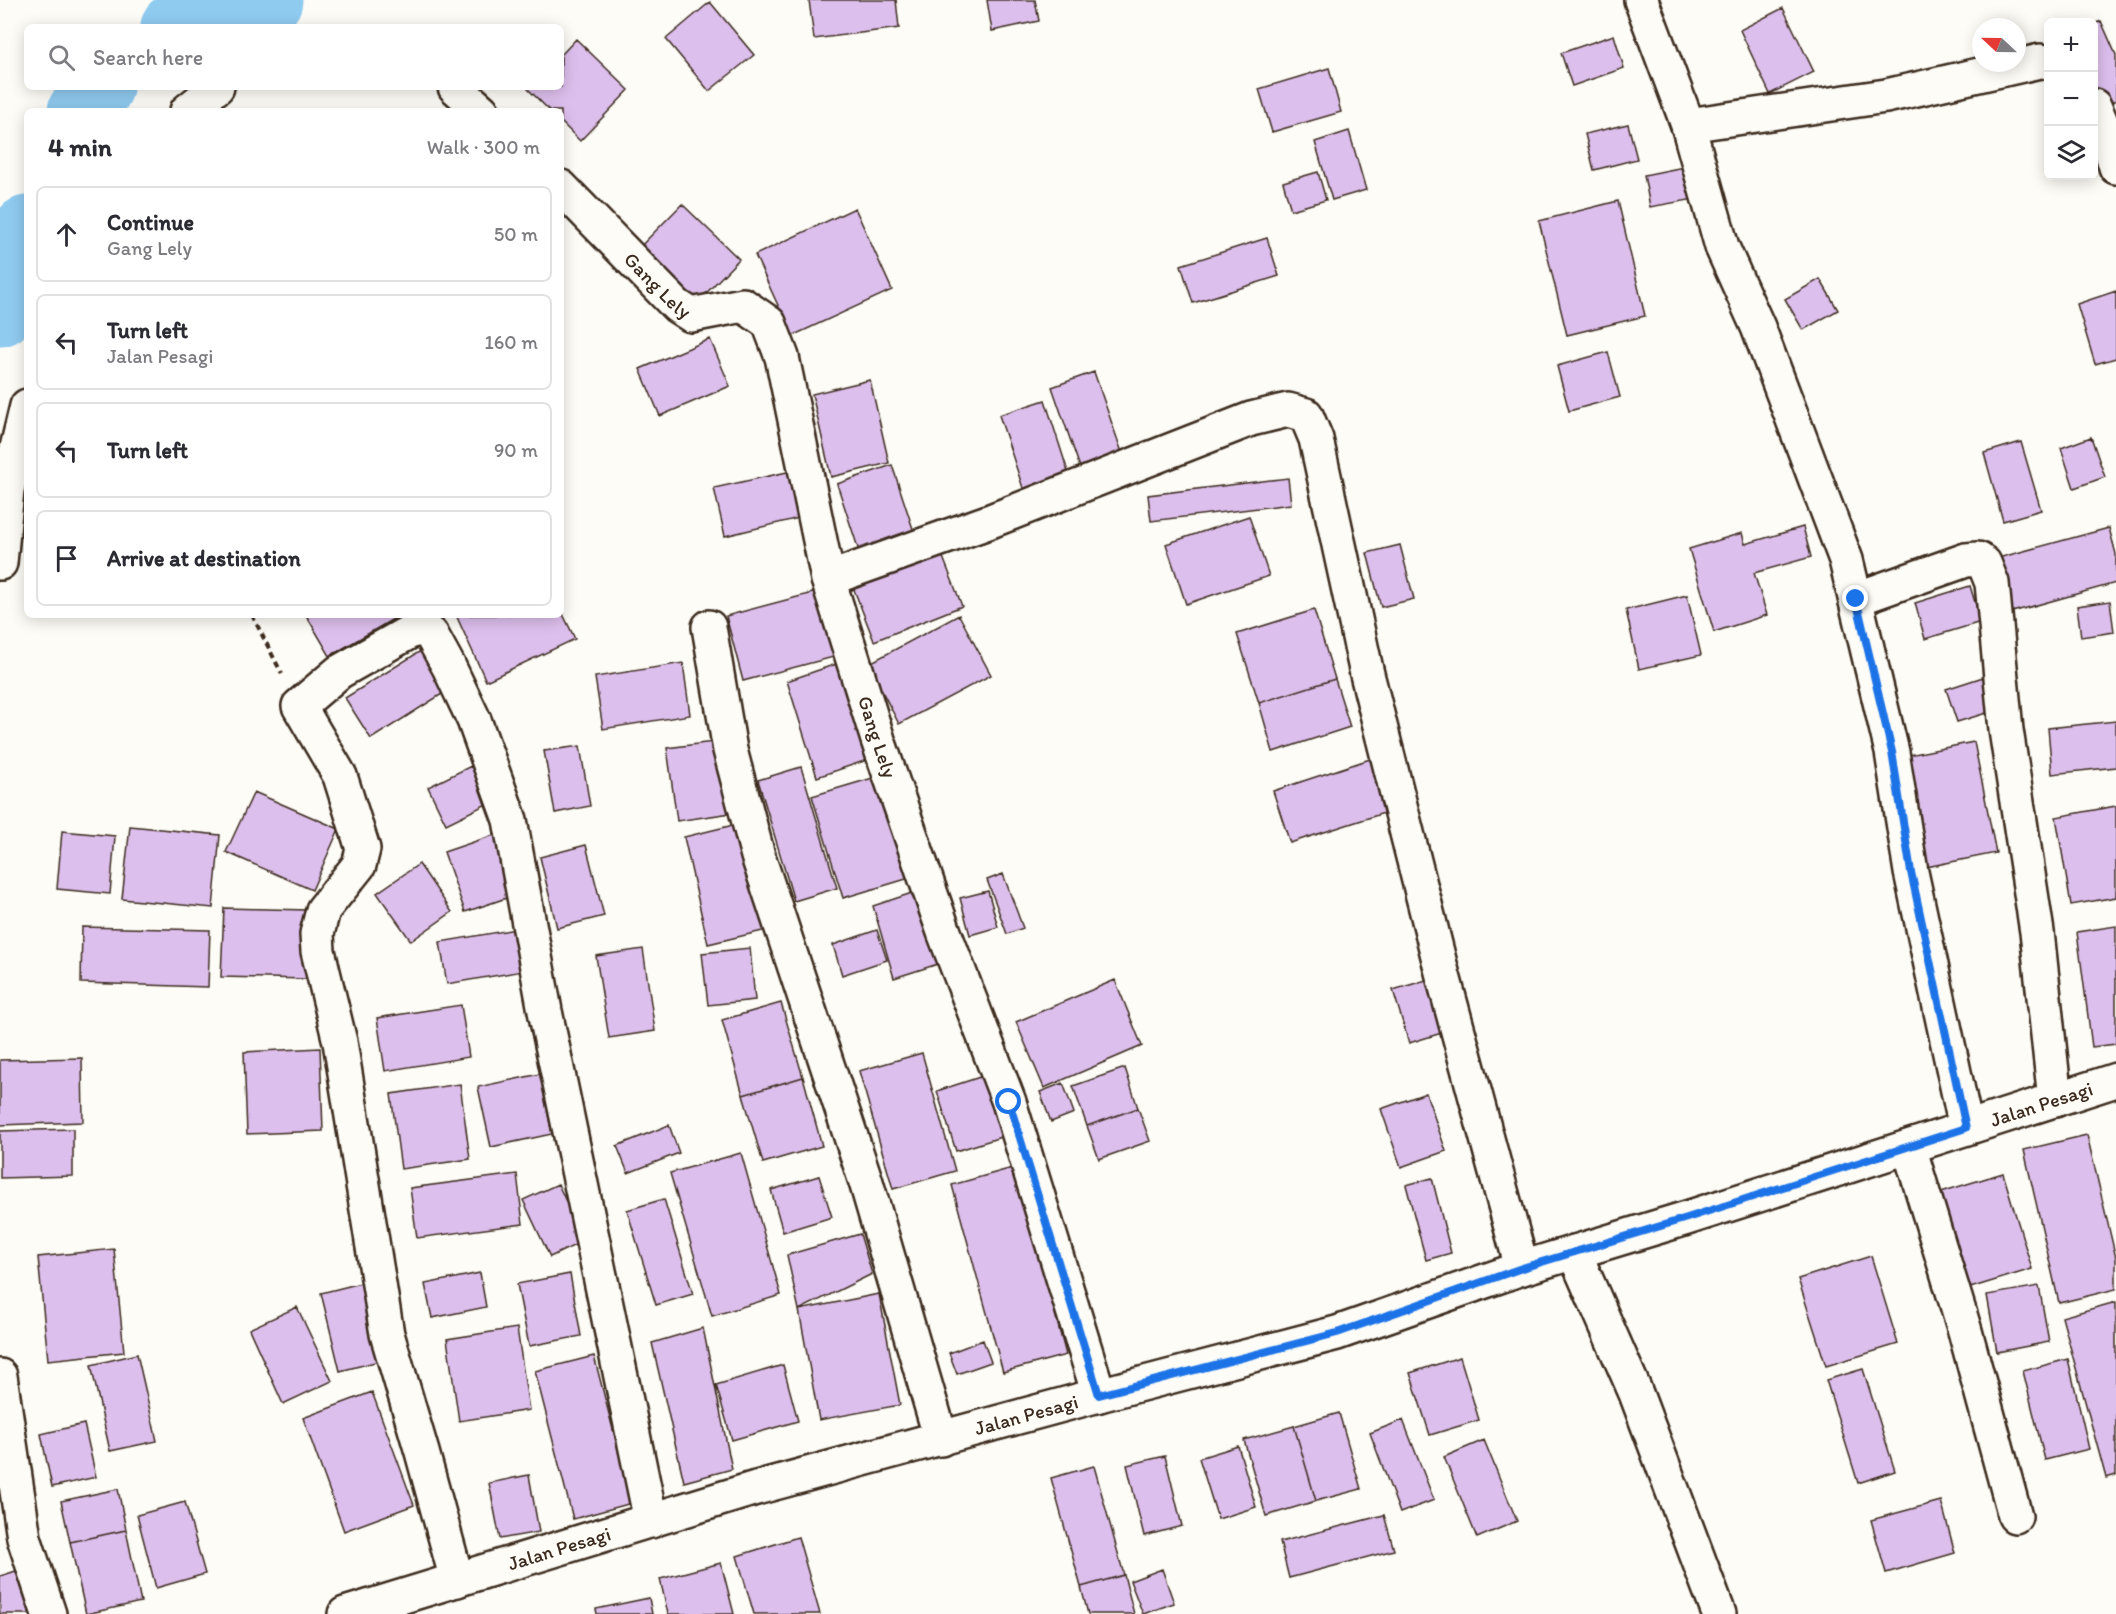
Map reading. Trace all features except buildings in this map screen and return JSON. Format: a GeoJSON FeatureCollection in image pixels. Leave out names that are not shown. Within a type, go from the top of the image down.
{"type":"FeatureCollection","features":[{"type":"Feature","properties":{"kind":"street"},"geometry":{"type":"LineString","coordinates":[[1641,0],[1688,125],[1722,247],[1758,327],[1846,560],[1892,752],[1911,872],[1966,1128]]}},
{"type":"Feature","properties":{"kind":"street"},"geometry":{"type":"LineString","coordinates":[[1688,125],[1886,96],[2044,61]]}},
{"type":"Feature","properties":{"kind":"street"},"geometry":{"type":"LineString","coordinates":[[191,108],[213,90]]}},
{"type":"Feature","properties":{"kind":"street"},"geometry":{"type":"LineString","coordinates":[[458,90],[479,108]]}},
{"type":"Feature","properties":{"kind":"street"},"geometry":{"type":"LineString","coordinates":[[2098,115],[2116,167]]}},
{"type":"Feature","properties":{"kind":"street","name":"Gang Lely"},"geometry":{"type":"LineString","coordinates":[[564,190],[677,306],[690,315],[743,305],[769,322],[782,357],[828,579],[878,740],[944,932],[1009,1102],[1099,1395]]}},
{"type":"Feature","properties":{"kind":"street"},"geometry":{"type":"LineString","coordinates":[[828,579],[988,522],[1251,419],[1288,410],[1306,415],[1316,439],[1367,674],[1439,961],[1522,1268]]}},
{"type":"Feature","properties":{"kind":"street"},"geometry":{"type":"LineString","coordinates":[[0,563],[7,490],[24,419]]}},
{"type":"Feature","properties":{"kind":"street"},"geometry":{"type":"LineString","coordinates":[[1856,599],[1966,560],[1978,559],[1987,569],[1992,583],[2006,730],[2037,932],[2055,1100]]}},
{"type":"Feature","properties":{"kind":"street"},"geometry":{"type":"LineString","coordinates":[[709,627],[730,750],[758,856],[866,1182],[941,1438]]}},
{"type":"Feature","properties":{"kind":"street"},"geometry":{"type":"LineString","coordinates":[[457,1580],[387,1334],[340,1042],[318,951],[317,934],[323,910],[359,866],[363,849],[340,776],[299,706],[339,672],[413,630],[423,630],[431,634],[474,720],[510,820],[545,1011],[651,1521]]}},
{"type":"Feature","properties":{"kind":"street","name":"Jalan Pesagi"},"geometry":{"type":"LineString","coordinates":[[345,1614],[756,1488],[1337,1333],[1522,1268],[2116,1080]]}},
{"type":"Feature","properties":{"kind":"street"},"geometry":{"type":"LineString","coordinates":[[1910,1147],[1965,1331],[2015,1515]]}},
{"type":"Feature","properties":{"kind":"street"},"geometry":{"type":"LineString","coordinates":[[1574,1252],[1635,1391],[1719,1614]]}},
{"type":"Feature","properties":{"kind":"street"},"geometry":{"type":"LineString","coordinates":[[0,1376],[24,1538],[48,1614]]}},
{"type":"Feature","properties":{"kind":"path"},"geometry":{"type":"LineString","coordinates":[[254,618],[299,706]]}},
{"type":"Feature","properties":{"kind":"waterway"},"geometry":{"type":"LineString","coordinates":[[180,24],[209,6],[268,0]]}},
{"type":"Feature","properties":{"kind":"waterway"},"geometry":{"type":"LineString","coordinates":[[84,108],[97,90]]}},
{"type":"Feature","properties":{"kind":"waterway"},"geometry":{"type":"LineString","coordinates":[[0,312],[24,239]]}},
{"type":"Feature","properties":{"kind":"route"},"geometry":{"type":"LineString","coordinates":[[1009,1102],[1099,1395],[1337,1333],[1522,1268],[1687,1218],[1966,1128],[1911,872],[1892,752],[1856,599]]}}]}
